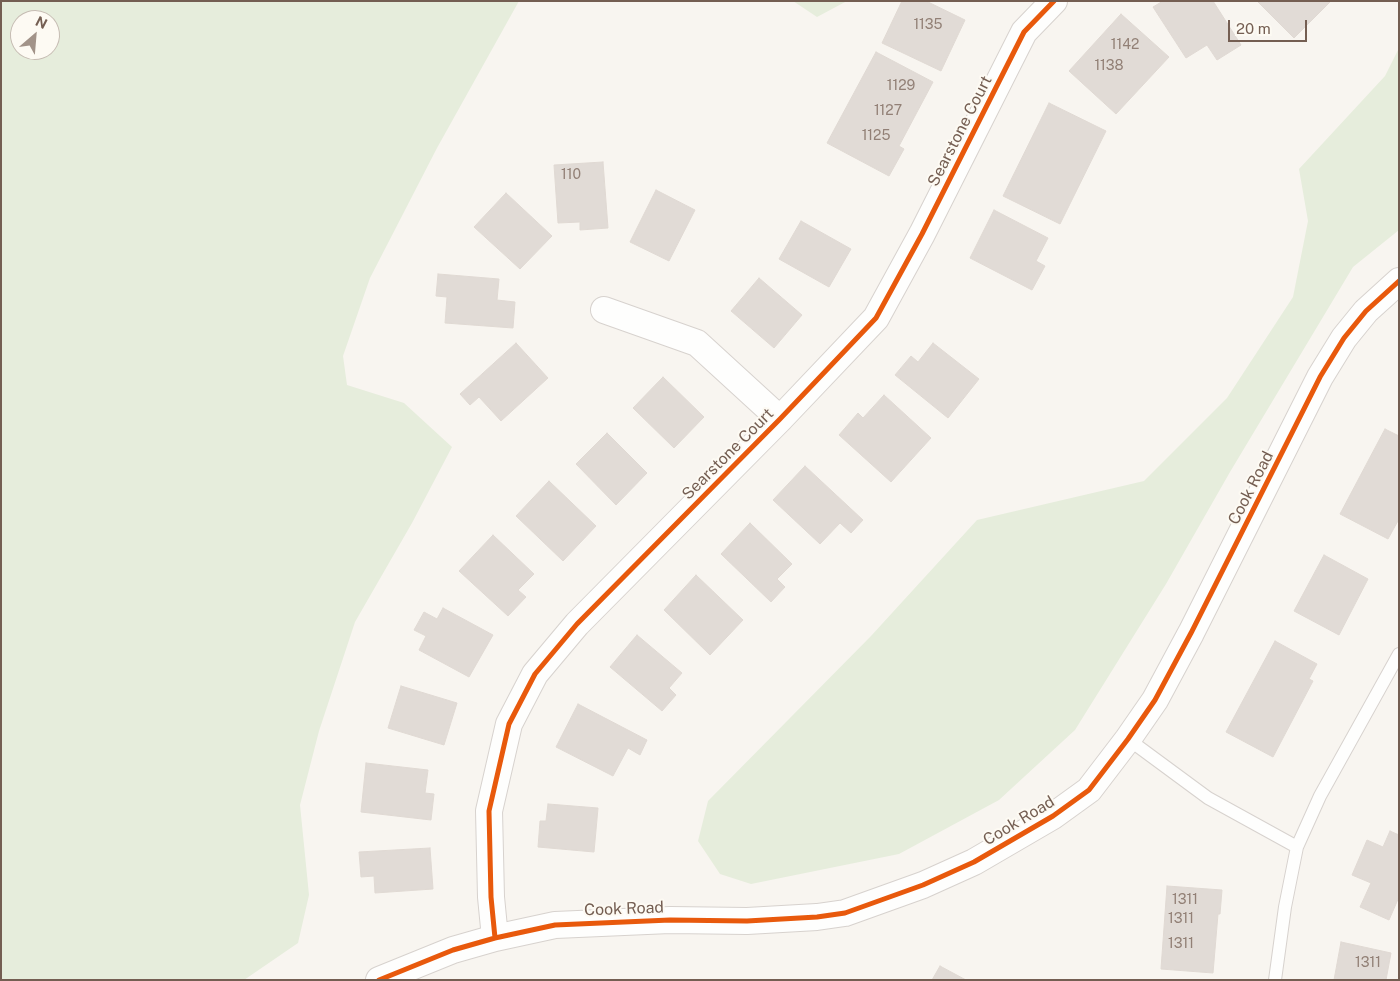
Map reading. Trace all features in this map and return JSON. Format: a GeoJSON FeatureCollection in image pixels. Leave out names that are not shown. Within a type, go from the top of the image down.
{"type":"FeatureCollection","features":[{"type":"Feature","properties":{"kind":"street","name":"Searstone Court"},"geometry":{"type":"LineString","coordinates":[[495,938],[491,897],[489,811],[509,724],[535,674],[577,624],[780,419],[876,318],[922,234],[1024,32],[1054,1]]}},
{"type":"Feature","properties":{"kind":"street","name":"Cook Road"},"geometry":{"type":"LineString","coordinates":[[379,980],[453,950],[495,938],[555,925],[670,920],[746,921],[817,917],[845,913],[923,885],[974,862],[1053,816],[1089,790],[1156,700],[1320,377],[1344,338],[1366,311],[1399,282]]}},
{"type":"Feature","properties":{"kind":"street"},"geometry":{"type":"LineString","coordinates":[[604,310],[697,343],[780,419]]}},
{"type":"Feature","properties":{"kind":"lane"},"geometry":{"type":"LineString","coordinates":[[1275,980],[1285,907],[1297,847],[1320,796],[1399,654]]}},
{"type":"Feature","properties":{"kind":"lane"},"geometry":{"type":"LineString","coordinates":[[1128,739],[1208,798],[1297,847]]}},
{"type":"Feature","properties":{"kind":"green space"},"geometry":{"type":"Polygon","coordinates":[[[1,1],[519,1],[437,148],[370,278],[343,356],[347,385],[404,403],[452,447],[412,523],[355,622],[319,731],[300,805],[309,895],[298,943],[244,980],[1,980],[1,1]]]}},
{"type":"Feature","properties":{"kind":"green space"},"geometry":{"type":"Polygon","coordinates":[[[793,1],[847,1],[817,17],[793,1]]]}},
{"type":"Feature","properties":{"kind":"green space"},"geometry":{"type":"Polygon","coordinates":[[[1399,48],[1399,230],[1353,267],[1230,472],[1166,584],[1075,730],[999,800],[899,854],[751,884],[720,874],[698,841],[708,801],[871,636],[977,520],[1144,481],[1227,398],[1293,297],[1308,221],[1299,169],[1385,76],[1399,48]]]}},
{"type":"Feature","properties":{"kind":"building"},"geometry":{"type":"Polygon","coordinates":[[[902,1],[926,1],[965,20],[941,71],[882,43],[902,1]]]}},
{"type":"Feature","properties":{"kind":"building"},"geometry":{"type":"Polygon","coordinates":[[[1163,1],[1213,1],[1241,45],[1217,60],[1207,45],[1186,58],[1153,7],[1163,1]]]}},
{"type":"Feature","properties":{"kind":"building"},"geometry":{"type":"Polygon","coordinates":[[[1257,1],[1331,1],[1294,38],[1257,1]]]}},
{"type":"Feature","properties":{"kind":"building"},"geometry":{"type":"Polygon","coordinates":[[[1121,14],[1169,57],[1116,114],[1069,71],[1121,14]]]}},
{"type":"Feature","properties":{"kind":"building"},"geometry":{"type":"Polygon","coordinates":[[[876,52],[933,82],[899,146],[904,149],[889,176],[827,143],[876,52]]]}},
{"type":"Feature","properties":{"kind":"building"},"geometry":{"type":"Polygon","coordinates":[[[1049,103],[1106,131],[1060,224],[1003,196],[1049,103]]]}},
{"type":"Feature","properties":{"kind":"building"},"geometry":{"type":"Polygon","coordinates":[[[603,162],[608,228],[580,230],[580,222],[558,223],[554,165],[603,162]]]}},
{"type":"Feature","properties":{"kind":"building"},"geometry":{"type":"Polygon","coordinates":[[[656,190],[695,210],[669,261],[630,242],[656,190]]]}},
{"type":"Feature","properties":{"kind":"building"},"geometry":{"type":"Polygon","coordinates":[[[506,193],[552,236],[520,269],[474,227],[506,193]]]}},
{"type":"Feature","properties":{"kind":"building"},"geometry":{"type":"Polygon","coordinates":[[[994,210],[1048,238],[1036,261],[1045,266],[1032,290],[970,258],[994,210]]]}},
{"type":"Feature","properties":{"kind":"building"},"geometry":{"type":"Polygon","coordinates":[[[801,221],[851,249],[829,287],[779,259],[801,221]]]}},
{"type":"Feature","properties":{"kind":"building"},"geometry":{"type":"Polygon","coordinates":[[[438,274],[499,279],[497,300],[515,302],[513,328],[445,323],[447,297],[436,296],[438,274]]]}},
{"type":"Feature","properties":{"kind":"building"},"geometry":{"type":"Polygon","coordinates":[[[759,278],[802,315],[774,348],[731,311],[759,278]]]}},
{"type":"Feature","properties":{"kind":"building"},"geometry":{"type":"Polygon","coordinates":[[[516,343],[548,378],[501,421],[479,397],[470,405],[460,394],[516,343]]]}},
{"type":"Feature","properties":{"kind":"building"},"geometry":{"type":"Polygon","coordinates":[[[933,343],[979,379],[948,418],[895,375],[911,356],[918,362],[933,343]]]}},
{"type":"Feature","properties":{"kind":"building"},"geometry":{"type":"Polygon","coordinates":[[[663,377],[704,417],[674,448],[633,408],[663,377]]]}},
{"type":"Feature","properties":{"kind":"building"},"geometry":{"type":"Polygon","coordinates":[[[884,395],[931,438],[891,482],[839,435],[858,413],[863,418],[884,395]]]}},
{"type":"Feature","properties":{"kind":"building"},"geometry":{"type":"Polygon","coordinates":[[[1385,429],[1399,436],[1399,519],[1388,539],[1340,514],[1385,429]]]}},
{"type":"Feature","properties":{"kind":"building"},"geometry":{"type":"Polygon","coordinates":[[[607,433],[647,473],[616,505],[576,464],[607,433]]]}},
{"type":"Feature","properties":{"kind":"building"},"geometry":{"type":"Polygon","coordinates":[[[805,466],[863,520],[851,533],[840,523],[820,544],[773,500],[805,466]]]}},
{"type":"Feature","properties":{"kind":"building"},"geometry":{"type":"Polygon","coordinates":[[[549,481],[596,526],[563,561],[516,516],[549,481]]]}},
{"type":"Feature","properties":{"kind":"building"},"geometry":{"type":"Polygon","coordinates":[[[750,523],[792,564],[777,579],[785,587],[771,602],[721,554],[750,523]]]}},
{"type":"Feature","properties":{"kind":"building"},"geometry":{"type":"Polygon","coordinates":[[[493,535],[534,574],[518,590],[526,597],[508,616],[459,571],[493,535]]]}},
{"type":"Feature","properties":{"kind":"building"},"geometry":{"type":"Polygon","coordinates":[[[1324,555],[1368,579],[1339,635],[1294,611],[1324,555]]]}},
{"type":"Feature","properties":{"kind":"building"},"geometry":{"type":"Polygon","coordinates":[[[696,575],[743,620],[710,655],[664,610],[696,575]]]}},
{"type":"Feature","properties":{"kind":"building"},"geometry":{"type":"Polygon","coordinates":[[[443,608],[493,635],[469,677],[419,650],[426,636],[414,630],[424,612],[437,619],[443,608]]]}},
{"type":"Feature","properties":{"kind":"building"},"geometry":{"type":"Polygon","coordinates":[[[637,635],[682,673],[669,688],[676,695],[662,711],[610,667],[637,635]]]}},
{"type":"Feature","properties":{"kind":"building"},"geometry":{"type":"Polygon","coordinates":[[[1275,641],[1317,664],[1309,679],[1313,681],[1273,757],[1226,732],[1275,641]]]}},
{"type":"Feature","properties":{"kind":"building"},"geometry":{"type":"Polygon","coordinates":[[[401,686],[457,703],[444,745],[388,728],[401,686]]]}},
{"type":"Feature","properties":{"kind":"building"},"geometry":{"type":"Polygon","coordinates":[[[578,704],[647,740],[640,755],[628,748],[613,776],[556,747],[578,704]]]}},
{"type":"Feature","properties":{"kind":"building"},"geometry":{"type":"Polygon","coordinates":[[[366,763],[428,770],[425,793],[434,794],[431,820],[361,812],[366,763]]]}},
{"type":"Feature","properties":{"kind":"building"},"geometry":{"type":"Polygon","coordinates":[[[548,804],[598,808],[594,852],[538,847],[540,821],[546,821],[548,804]]]}},
{"type":"Feature","properties":{"kind":"building"},"geometry":{"type":"Polygon","coordinates":[[[1390,831],[1399,835],[1399,897],[1389,920],[1360,907],[1371,883],[1352,875],[1367,840],[1383,847],[1390,831]]]}},
{"type":"Feature","properties":{"kind":"building"},"geometry":{"type":"Polygon","coordinates":[[[430,848],[433,889],[375,893],[374,876],[361,877],[359,852],[430,848]]]}},
{"type":"Feature","properties":{"kind":"building"},"geometry":{"type":"Polygon","coordinates":[[[1167,886],[1222,890],[1213,973],[1161,969],[1167,886]]]}},
{"type":"Feature","properties":{"kind":"building"},"geometry":{"type":"Polygon","coordinates":[[[1341,942],[1391,953],[1386,980],[1334,980],[1341,942]]]}},
{"type":"Feature","properties":{"kind":"building"},"geometry":{"type":"Polygon","coordinates":[[[940,966],[966,980],[932,980],[940,966]]]}},
{"type":"Feature","properties":{"kind":"cycle path"},"geometry":{"type":"LineString","coordinates":[[495,938],[491,897],[489,811],[509,724],[535,674],[577,624],[780,419],[876,318],[922,234],[1024,32],[1054,1]]}},
{"type":"Feature","properties":{"kind":"cycle path"},"geometry":{"type":"LineString","coordinates":[[379,980],[453,950],[495,938],[555,925],[670,920],[747,921],[817,917],[845,913],[923,885],[974,862],[1053,816],[1089,790],[1155,700],[1191,633],[1320,377],[1344,338],[1366,311],[1399,281]]}}]}
